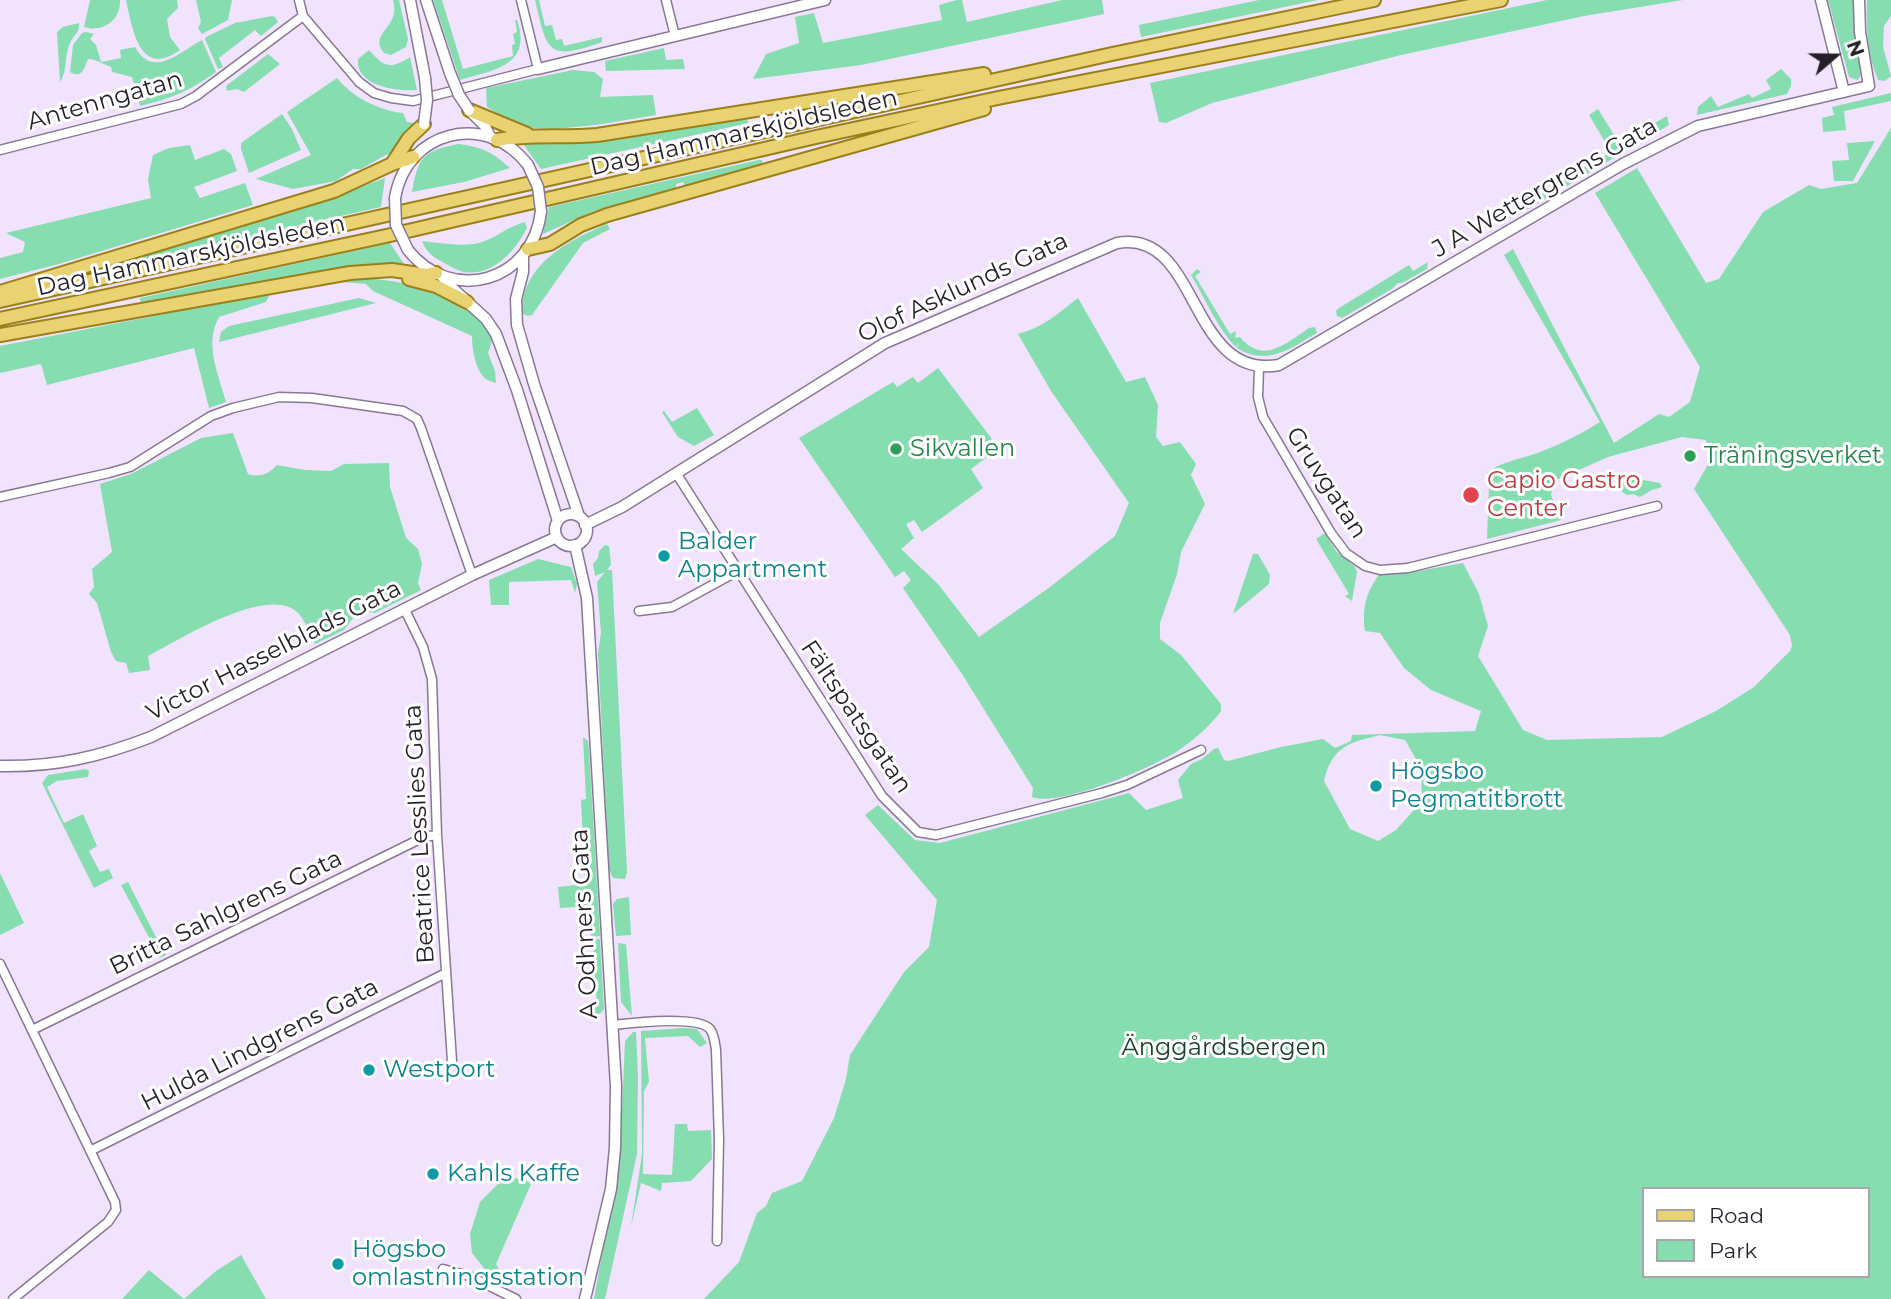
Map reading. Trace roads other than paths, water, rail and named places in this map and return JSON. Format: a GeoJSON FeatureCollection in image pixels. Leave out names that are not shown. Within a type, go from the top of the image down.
{"type":"FeatureCollection","features":[{"type":"Feature","properties":{"kind":"main road","name":"Dag Hammarskjöldsleden"},"geometry":{"type":"LineString","coordinates":[[0,301],[1112,54],[1374,0]]}},
{"type":"Feature","properties":{"kind":"main road","name":"Dag Hammarskjöldsleden"},"geometry":{"type":"LineString","coordinates":[[0,319],[386,236],[816,137],[1126,72],[1501,0]]}},
{"type":"Feature","properties":{"kind":"main road"},"geometry":{"type":"LineString","coordinates":[[494,138],[597,135],[1112,54]]}},
{"type":"Feature","properties":{"kind":"main road"},"geometry":{"type":"LineString","coordinates":[[526,252],[550,244],[582,225],[607,215],[755,172],[1126,72]]}},
{"type":"Feature","properties":{"kind":"main road"},"geometry":{"type":"LineString","coordinates":[[469,110],[536,137]]}},
{"type":"Feature","properties":{"kind":"main road"},"geometry":{"type":"LineString","coordinates":[[391,164],[409,138],[424,124]]}},
{"type":"Feature","properties":{"kind":"main road"},"geometry":{"type":"LineString","coordinates":[[0,292],[334,191],[415,155]]}},
{"type":"Feature","properties":{"kind":"main road"},"geometry":{"type":"LineString","coordinates":[[0,335],[350,273],[392,270],[439,275]]}},
{"type":"Feature","properties":{"kind":"main road"},"geometry":{"type":"LineString","coordinates":[[386,272],[436,286],[467,302]]}},
{"type":"Feature","properties":{"kind":"street"},"geometry":{"type":"LineString","coordinates":[[299,0],[303,16],[359,82],[374,93],[413,101],[802,2],[825,0]]}},
{"type":"Feature","properties":{"kind":"street"},"geometry":{"type":"LineString","coordinates":[[410,0],[427,100],[424,124],[415,155],[399,180],[394,198],[396,225],[408,250],[486,319],[502,346],[558,521],[555,529],[557,537],[565,544],[576,545],[585,537],[582,520],[534,384],[517,325],[516,299],[526,252]]}},
{"type":"Feature","properties":{"kind":"street"},"geometry":{"type":"LineString","coordinates":[[426,0],[459,95],[494,138]]}},
{"type":"Feature","properties":{"kind":"street"},"geometry":{"type":"LineString","coordinates":[[521,0],[538,69]]}},
{"type":"Feature","properties":{"kind":"street"},"geometry":{"type":"LineString","coordinates":[[666,0],[675,36]]}},
{"type":"Feature","properties":{"kind":"street"},"geometry":{"type":"LineString","coordinates":[[1821,0],[1844,93]]}},
{"type":"Feature","properties":{"kind":"street","name":"J A Wettergrens Gata"},"geometry":{"type":"LineString","coordinates":[[1259,367],[1279,365],[1296,357],[1623,164],[1679,134],[1718,120],[1869,86],[1860,32],[1859,0]]}},
{"type":"Feature","properties":{"kind":"street","name":"Antenngatan"},"geometry":{"type":"LineString","coordinates":[[0,150],[181,104],[196,96],[303,16]]}},
{"type":"Feature","properties":{"kind":"street"},"geometry":{"type":"LineString","coordinates":[[415,155],[433,142],[451,135],[471,133],[494,138],[514,150],[528,165],[538,187],[541,211],[536,235],[526,252],[508,269],[485,279],[460,280],[439,275]]}},
{"type":"Feature","properties":{"kind":"street","name":"Olof Asklunds Gata"},"geometry":{"type":"LineString","coordinates":[[582,520],[612,513],[885,343],[1081,257],[1124,241],[1157,252],[1169,263],[1214,337],[1227,352],[1244,364],[1259,367]]}},
{"type":"Feature","properties":{"kind":"street","name":"Gruvgatan"},"geometry":{"type":"LineString","coordinates":[[1259,367],[1258,397],[1263,417],[1274,438],[1331,533],[1346,553],[1365,566],[1380,570],[1408,568],[1657,506]]}},
{"type":"Feature","properties":{"kind":"street"},"geometry":{"type":"LineString","coordinates":[[0,497],[130,467],[211,416],[279,397],[312,398],[403,411],[417,419],[421,428],[472,575]]}},
{"type":"Feature","properties":{"kind":"street","name":"Fältspatsgatan"},"geometry":{"type":"LineString","coordinates":[[676,473],[882,796],[918,832],[936,835],[1102,793],[1138,780],[1200,750]]}},
{"type":"Feature","properties":{"kind":"street"},"geometry":{"type":"LineString","coordinates":[[558,521],[570,514],[582,520]]}},
{"type":"Feature","properties":{"kind":"street","name":"Victor Hasselblads Gata"},"geometry":{"type":"LineString","coordinates":[[0,766],[60,764],[98,757],[123,748],[184,722],[472,575],[557,537]]}},
{"type":"Feature","properties":{"kind":"street","name":"A Odhners Gata"},"geometry":{"type":"LineString","coordinates":[[576,545],[587,598],[616,1086],[611,1189],[585,1299]]}},
{"type":"Feature","properties":{"kind":"street"},"geometry":{"type":"LineString","coordinates":[[639,611],[672,607],[738,571]]}},
{"type":"Feature","properties":{"kind":"street","name":"Beatrice Lesslies Gata"},"geometry":{"type":"LineString","coordinates":[[405,610],[423,647],[432,679],[437,835],[452,1061]]}},
{"type":"Feature","properties":{"kind":"street","name":"Britta Sahlgrens Gata"},"geometry":{"type":"LineString","coordinates":[[32,1030],[424,837],[437,835]]}},
{"type":"Feature","properties":{"kind":"street"},"geometry":{"type":"LineString","coordinates":[[0,964],[115,1202],[116,1210],[113,1217],[13,1299]]}},
{"type":"Feature","properties":{"kind":"street","name":"Hulda Lindgrens Gata"},"geometry":{"type":"LineString","coordinates":[[90,1152],[446,973]]}},
{"type":"Feature","properties":{"kind":"street"},"geometry":{"type":"LineString","coordinates":[[612,1025],[694,1021],[710,1028],[714,1036],[719,1140],[717,1241]]}},
{"type":"Feature","properties":{"kind":"street"},"geometry":{"type":"LineString","coordinates":[[443,1269],[469,1276],[516,1299]]}},
{"type":"Feature","properties":{"kind":"place","name":"Sikvallen"},"geometry":{"type":"Point","coordinates":[896,449]}},
{"type":"Feature","properties":{"kind":"place","name":"Träningsverket"},"geometry":{"type":"Point","coordinates":[1690,456]}},
{"type":"Feature","properties":{"kind":"place","name":"Capio Gastro Center"},"geometry":{"type":"Point","coordinates":[1471,495]}},
{"type":"Feature","properties":{"kind":"place","name":"Balder Appartment"},"geometry":{"type":"Point","coordinates":[664,556]}},
{"type":"Feature","properties":{"kind":"place","name":"Högsbo Pegmatitbrott"},"geometry":{"type":"Point","coordinates":[1376,786]}},
{"type":"Feature","properties":{"kind":"place","name":"Westport"},"geometry":{"type":"Point","coordinates":[369,1070]}},
{"type":"Feature","properties":{"kind":"place","name":"Kahls Kaffe"},"geometry":{"type":"Point","coordinates":[433,1174]}},
{"type":"Feature","properties":{"kind":"place","name":"Högsbo omlastningsstation"},"geometry":{"type":"Point","coordinates":[338,1264]}},
{"type":"Feature","properties":{"kind":"park label","name":"Änggårdsbergen"},"geometry":{"type":"Point","coordinates":[1224,1048]}}]}
